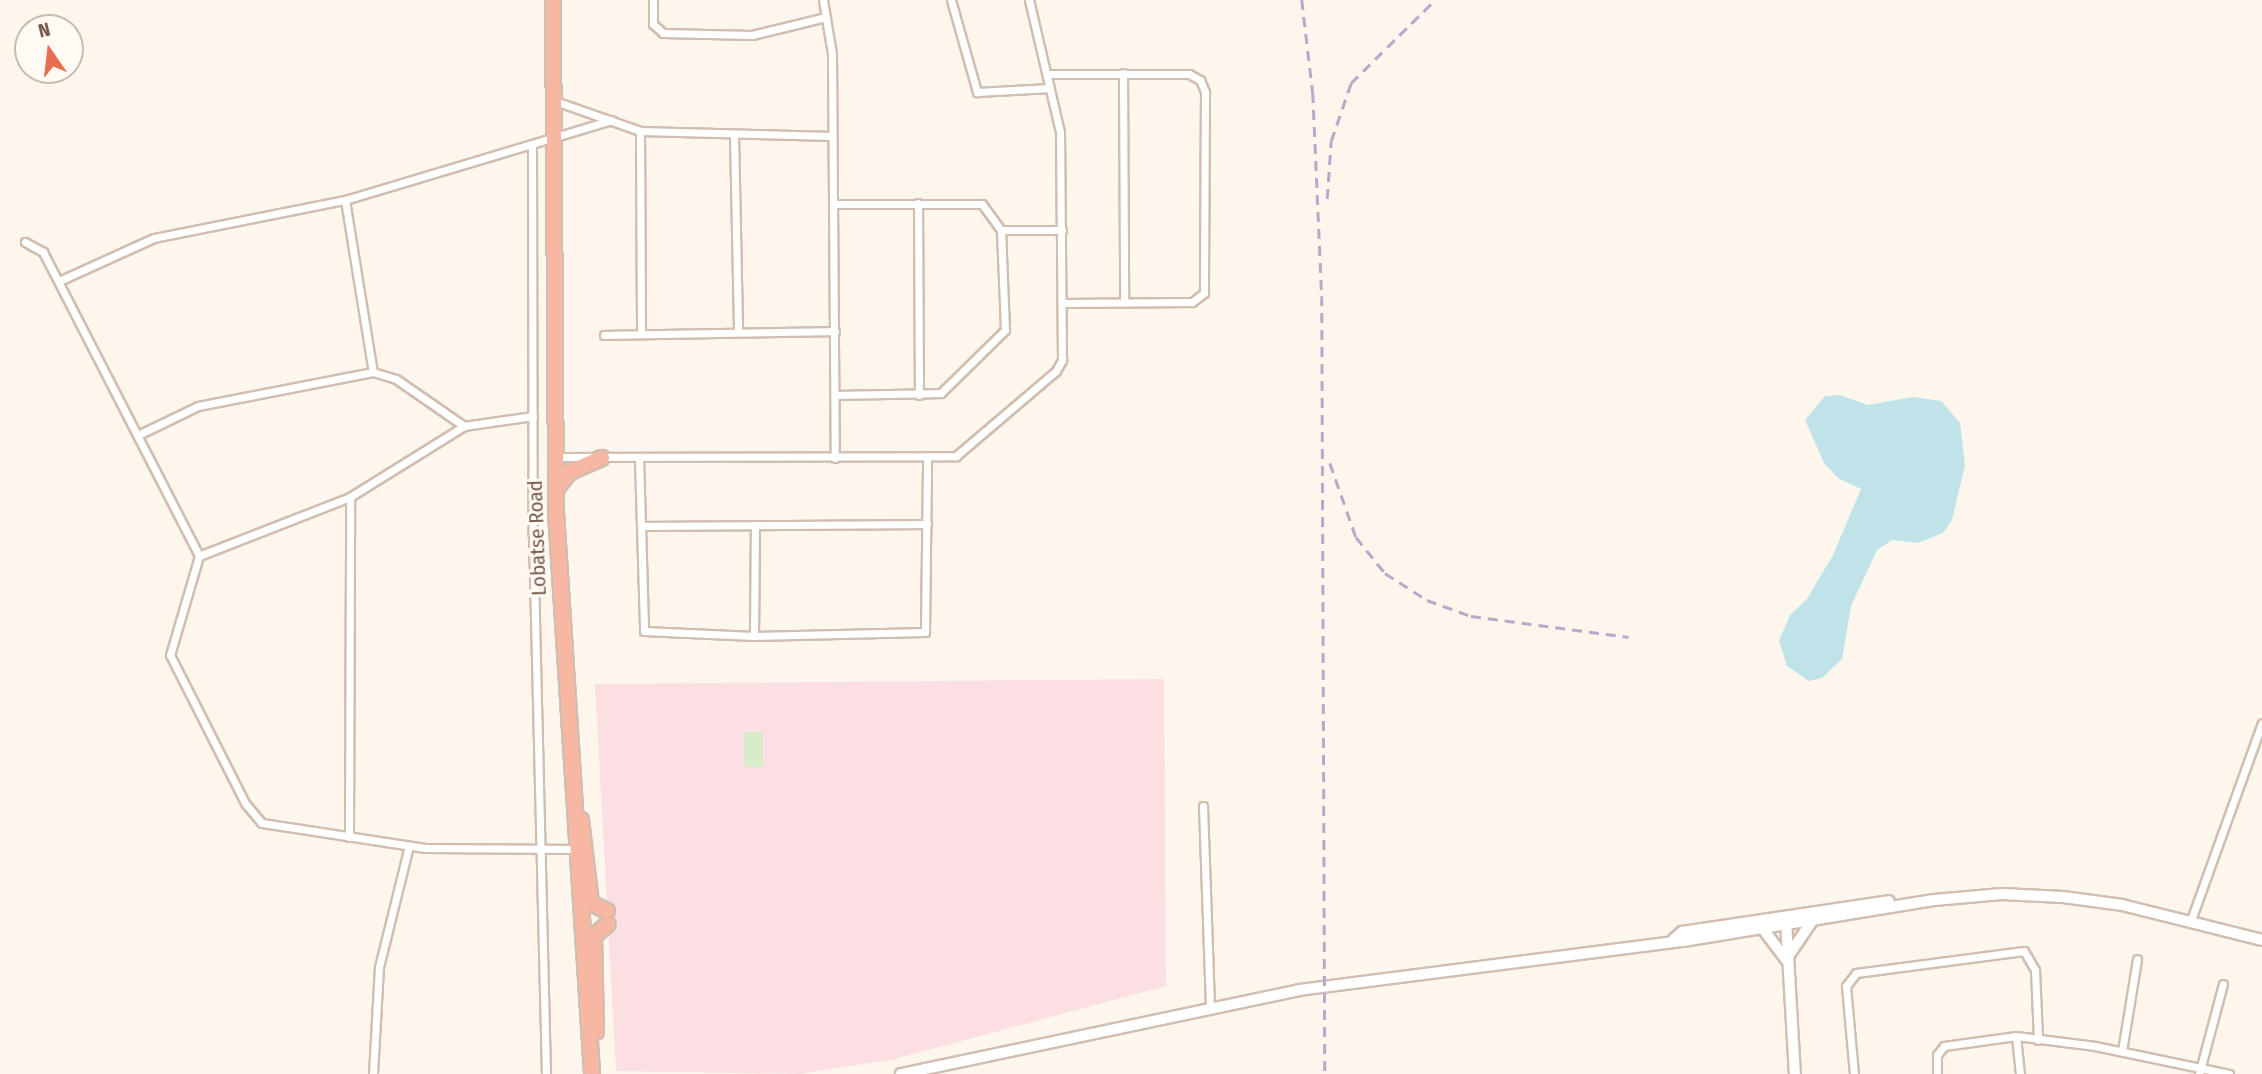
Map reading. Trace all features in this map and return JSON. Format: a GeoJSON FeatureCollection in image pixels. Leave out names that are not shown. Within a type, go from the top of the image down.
{"type":"FeatureCollection","features":[{"type":"Feature","properties":{"kind":"highway","name":"Lobatse Road"},"geometry":{"type":"LineString","coordinates":[[553,0],[556,489],[570,767],[592,1073]]}},
{"type":"Feature","properties":{"kind":"highway"},"geometry":{"type":"LineString","coordinates":[[556,489],[578,467],[602,458]]}},
{"type":"Feature","properties":{"kind":"highway"},"geometry":{"type":"LineString","coordinates":[[570,767],[587,846],[591,903],[608,918],[594,936],[598,1007],[592,1073]]}},
{"type":"Feature","properties":{"kind":"street"},"geometry":{"type":"LineString","coordinates":[[653,0],[653,24],[663,33],[752,35],[827,17]]}},
{"type":"Feature","properties":{"kind":"street"},"geometry":{"type":"LineString","coordinates":[[822,0],[827,17],[834,204],[835,458]]}},
{"type":"Feature","properties":{"kind":"street"},"geometry":{"type":"LineString","coordinates":[[951,0],[977,92],[1050,88]]}},
{"type":"Feature","properties":{"kind":"street"},"geometry":{"type":"LineString","coordinates":[[556,457],[927,458],[967,451],[1059,368],[1062,303],[1060,132],[1029,0]]}},
{"type":"Feature","properties":{"kind":"street"},"geometry":{"type":"LineString","coordinates":[[1123,72],[1124,302]]}},
{"type":"Feature","properties":{"kind":"street"},"geometry":{"type":"LineString","coordinates":[[1047,74],[1194,74],[1205,92],[1206,289],[1192,302],[1062,303]]}},
{"type":"Feature","properties":{"kind":"street"},"geometry":{"type":"LineString","coordinates":[[555,101],[640,131],[832,136]]}},
{"type":"Feature","properties":{"kind":"street"},"geometry":{"type":"LineString","coordinates":[[59,281],[154,238],[345,200],[532,145],[555,141],[611,120]]}},
{"type":"Feature","properties":{"kind":"street"},"geometry":{"type":"LineString","coordinates":[[640,131],[641,334]]}},
{"type":"Feature","properties":{"kind":"street"},"geometry":{"type":"LineString","coordinates":[[734,135],[738,332]]}},
{"type":"Feature","properties":{"kind":"street"},"geometry":{"type":"LineString","coordinates":[[532,145],[538,849],[546,1074]]}},
{"type":"Feature","properties":{"kind":"street"},"geometry":{"type":"LineString","coordinates":[[345,200],[373,372]]}},
{"type":"Feature","properties":{"kind":"street"},"geometry":{"type":"LineString","coordinates":[[834,204],[978,202],[1001,230],[1004,335],[945,391],[919,395],[836,395]]}},
{"type":"Feature","properties":{"kind":"street"},"geometry":{"type":"LineString","coordinates":[[919,203],[919,395]]}},
{"type":"Feature","properties":{"kind":"street"},"geometry":{"type":"LineString","coordinates":[[1001,230],[1062,230]]}},
{"type":"Feature","properties":{"kind":"street"},"geometry":{"type":"LineString","coordinates":[[25,242],[43,252],[200,556],[171,662],[245,803],[261,822],[409,846],[576,849]]}},
{"type":"Feature","properties":{"kind":"street"},"geometry":{"type":"LineString","coordinates":[[604,335],[835,331]]}},
{"type":"Feature","properties":{"kind":"street"},"geometry":{"type":"LineString","coordinates":[[138,435],[198,406],[373,372],[396,379],[464,426]]}},
{"type":"Feature","properties":{"kind":"street"},"geometry":{"type":"LineString","coordinates":[[200,556],[350,497],[464,426],[533,416]]}},
{"type":"Feature","properties":{"kind":"street"},"geometry":{"type":"LineString","coordinates":[[639,458],[645,632],[754,636],[926,632],[927,458]]}},
{"type":"Feature","properties":{"kind":"street"},"geometry":{"type":"LineString","coordinates":[[349,837],[350,497]]}},
{"type":"Feature","properties":{"kind":"street"},"geometry":{"type":"LineString","coordinates":[[642,526],[927,524]]}},
{"type":"Feature","properties":{"kind":"street"},"geometry":{"type":"LineString","coordinates":[[754,636],[755,525]]}},
{"type":"Feature","properties":{"kind":"street"},"geometry":{"type":"LineString","coordinates":[[2192,920],[2262,723]]}},
{"type":"Feature","properties":{"kind":"street"},"geometry":{"type":"LineString","coordinates":[[1203,806],[1210,1007]]}},
{"type":"Feature","properties":{"kind":"street"},"geometry":{"type":"LineString","coordinates":[[373,1074],[379,967],[409,846]]}},
{"type":"Feature","properties":{"kind":"street"},"geometry":{"type":"LineString","coordinates":[[1674,939],[1682,932],[1934,900],[2034,894],[2192,920],[2262,940]]}},
{"type":"Feature","properties":{"kind":"street"},"geometry":{"type":"LineString","coordinates":[[901,1074],[1210,1007],[1312,988],[1763,929],[1786,920],[1812,921],[1934,900]]}},
{"type":"Feature","properties":{"kind":"street"},"geometry":{"type":"LineString","coordinates":[[1786,920],[1795,1074]]}},
{"type":"Feature","properties":{"kind":"street"},"geometry":{"type":"LineString","coordinates":[[1787,961],[1812,921]]}},
{"type":"Feature","properties":{"kind":"street"},"geometry":{"type":"LineString","coordinates":[[1763,929],[1787,961]]}},
{"type":"Feature","properties":{"kind":"street"},"geometry":{"type":"LineString","coordinates":[[1854,1074],[1846,986],[1856,973],[2024,951],[2035,970],[2038,1040]]}},
{"type":"Feature","properties":{"kind":"street"},"geometry":{"type":"LineString","coordinates":[[2122,1051],[2137,959]]}},
{"type":"Feature","properties":{"kind":"street"},"geometry":{"type":"LineString","coordinates":[[2199,1070],[2223,984]]}},
{"type":"Feature","properties":{"kind":"street"},"geometry":{"type":"LineString","coordinates":[[1937,1074],[1937,1055],[1944,1046],[2016,1036],[2122,1051],[2199,1070],[2229,1074]]}},
{"type":"Feature","properties":{"kind":"street"},"geometry":{"type":"LineString","coordinates":[[2016,1036],[2020,1074]]}},
{"type":"Feature","properties":{"kind":"shaded area"},"geometry":{"type":"Polygon","coordinates":[[[1164,679],[1166,986],[895,1059],[800,1074],[616,1071],[595,684],[1164,679]]]}},
{"type":"Feature","properties":{"kind":"green space"},"geometry":{"type":"Polygon","coordinates":[[[744,732],[763,732],[763,767],[744,767],[744,732]]]}},
{"type":"Feature","properties":{"kind":"water"},"geometry":{"type":"Polygon","coordinates":[[[1840,395],[1868,405],[1913,397],[1941,401],[1960,423],[1965,465],[1952,520],[1943,533],[1918,543],[1892,540],[1877,550],[1851,606],[1842,659],[1822,678],[1809,681],[1787,666],[1779,641],[1790,615],[1807,599],[1833,555],[1861,489],[1838,478],[1824,463],[1805,420],[1825,396],[1840,395]]]}},
{"type":"Feature","properties":{"kind":"railway"},"geometry":{"type":"LineString","coordinates":[[1302,0],[1313,93],[1322,296],[1325,1074]]}},
{"type":"Feature","properties":{"kind":"railway"},"geometry":{"type":"LineString","coordinates":[[1327,199],[1331,141],[1351,83],[1435,0]]}},
{"type":"Feature","properties":{"kind":"railway"},"geometry":{"type":"LineString","coordinates":[[1330,463],[1356,537],[1385,573],[1427,600],[1471,616],[1629,637]]}}]}
